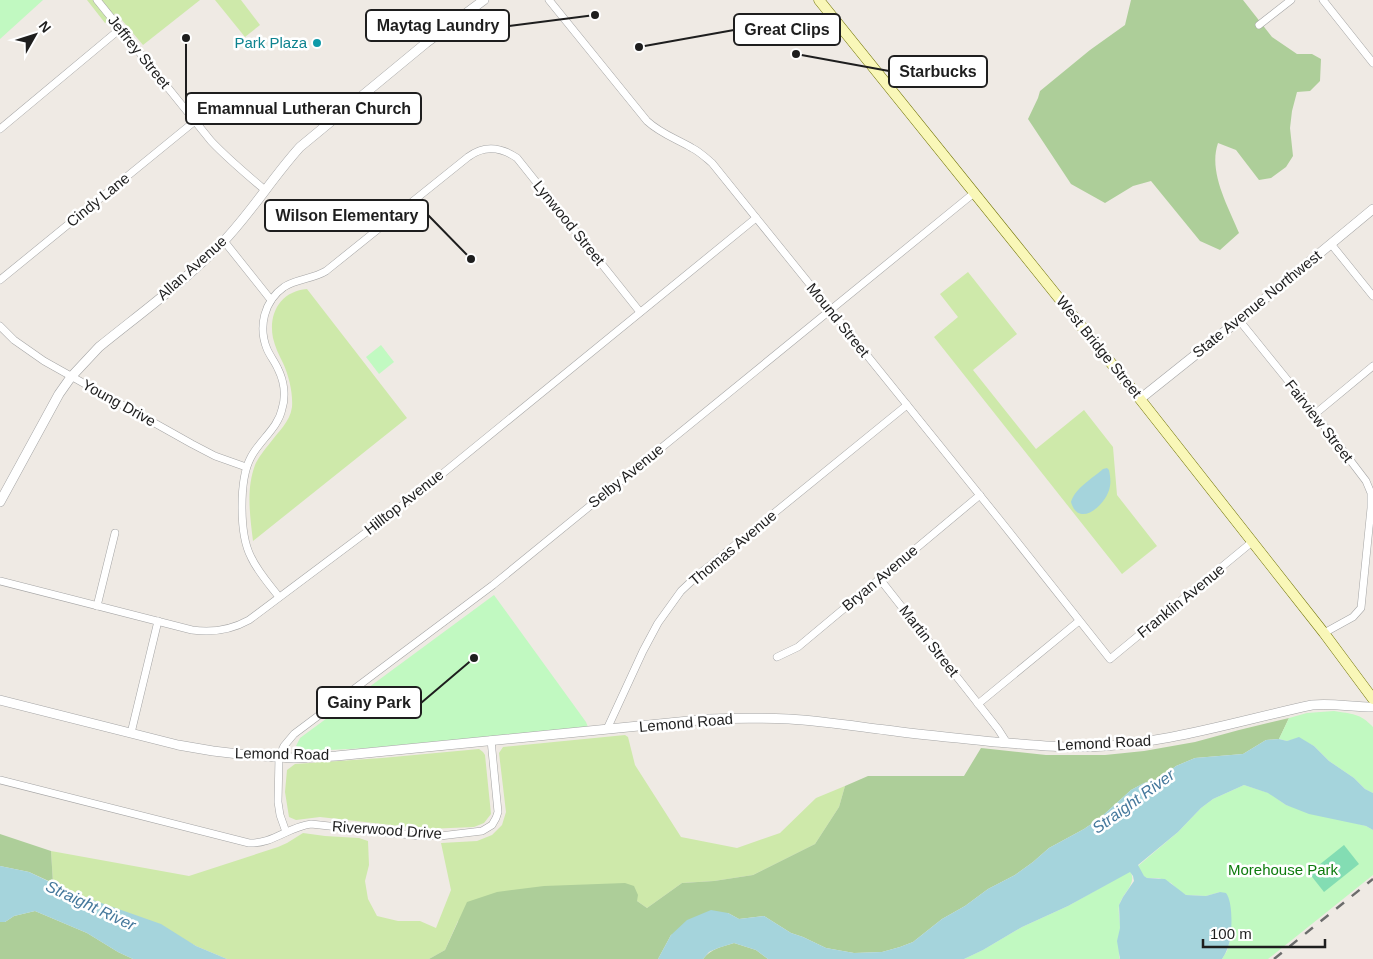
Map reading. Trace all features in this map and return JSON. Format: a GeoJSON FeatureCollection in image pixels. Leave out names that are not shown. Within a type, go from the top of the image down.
{"type":"FeatureCollection","features":[{"type":"Feature","properties":{"kind":"main road","name":"West Bridge Street"},"geometry":{"type":"LineString","coordinates":[[819,0],[1140,399],[1324,633],[1373,699]]}},
{"type":"Feature","properties":{"kind":"street","name":"Jeffrey Street"},"geometry":{"type":"LineString","coordinates":[[97,0],[226,157],[265,190]]}},
{"type":"Feature","properties":{"kind":"street","name":"Allan Avenue"},"geometry":{"type":"LineString","coordinates":[[0,502],[52,406],[71,376],[99,347],[189,274],[224,241],[300,147],[426,43],[484,0]]}},
{"type":"Feature","properties":{"kind":"street","name":"Mound Street"},"geometry":{"type":"LineString","coordinates":[[549,0],[647,121],[664,134],[702,154],[712,163],[1110,659]]}},
{"type":"Feature","properties":{"kind":"street"},"geometry":{"type":"LineString","coordinates":[[1259,25],[1291,0]]}},
{"type":"Feature","properties":{"kind":"street"},"geometry":{"type":"LineString","coordinates":[[1323,0],[1373,63]]}},
{"type":"Feature","properties":{"kind":"street"},"geometry":{"type":"LineString","coordinates":[[0,129],[120,29]]}},
{"type":"Feature","properties":{"kind":"street","name":"Cindy Lane"},"geometry":{"type":"LineString","coordinates":[[0,280],[195,121]]}},
{"type":"Feature","properties":{"kind":"street","name":"Lynwood Street"},"geometry":{"type":"LineString","coordinates":[[271,300],[285,286],[318,276],[326,271],[468,156],[481,149],[489,148],[509,152],[517,158],[640,312]]}},
{"type":"Feature","properties":{"kind":"street","name":"Selby Avenue"},"geometry":{"type":"LineString","coordinates":[[279,757],[284,746],[294,734],[493,585],[974,193]]}},
{"type":"Feature","properties":{"kind":"street","name":"State Avenue Northwest"},"geometry":{"type":"LineString","coordinates":[[1140,399],[1373,209]]}},
{"type":"Feature","properties":{"kind":"street","name":"Hilltop Avenue"},"geometry":{"type":"LineString","coordinates":[[0,581],[192,630],[218,631],[240,625],[420,492],[756,218]]}},
{"type":"Feature","properties":{"kind":"street"},"geometry":{"type":"LineString","coordinates":[[224,241],[271,300],[264,316],[264,337],[270,356],[281,376],[284,400],[278,420],[255,450],[246,467],[242,493],[246,543],[250,555],[279,597]]}},
{"type":"Feature","properties":{"kind":"street"},"geometry":{"type":"LineString","coordinates":[[1331,244],[1373,296]]}},
{"type":"Feature","properties":{"kind":"street","name":"Fairview Street"},"geometry":{"type":"LineString","coordinates":[[1239,320],[1315,414],[1366,481],[1371,493],[1372,501],[1361,608],[1353,617],[1324,633]]}},
{"type":"Feature","properties":{"kind":"street","name":"Young Drive"},"geometry":{"type":"LineString","coordinates":[[0,326],[30,352],[71,376],[215,456],[246,467]]}},
{"type":"Feature","properties":{"kind":"street"},"geometry":{"type":"LineString","coordinates":[[1315,414],[1373,366]]}},
{"type":"Feature","properties":{"kind":"street","name":"Thomas Avenue"},"geometry":{"type":"LineString","coordinates":[[607,729],[646,644],[658,623],[681,592],[705,569],[907,405]]}},
{"type":"Feature","properties":{"kind":"street","name":"Bryan Avenue"},"geometry":{"type":"LineString","coordinates":[[777,657],[798,647],[980,495]]}},
{"type":"Feature","properties":{"kind":"street"},"geometry":{"type":"LineString","coordinates":[[97,606],[115,533]]}},
{"type":"Feature","properties":{"kind":"street","name":"Franklin Avenue"},"geometry":{"type":"LineString","coordinates":[[1110,659],[1252,542]]}},
{"type":"Feature","properties":{"kind":"street","name":"Martin Street"},"geometry":{"type":"LineString","coordinates":[[879,578],[1007,742]]}},
{"type":"Feature","properties":{"kind":"street"},"geometry":{"type":"LineString","coordinates":[[131,733],[158,621]]}},
{"type":"Feature","properties":{"kind":"street"},"geometry":{"type":"LineString","coordinates":[[978,704],[1079,621]]}},
{"type":"Feature","properties":{"kind":"street","name":"Lemond Road"},"geometry":{"type":"LineString","coordinates":[[0,700],[178,745],[247,755],[294,758],[336,756],[709,719],[743,718],[790,719],[905,733],[1064,747],[1086,747],[1165,739],[1312,705],[1373,707]]}},
{"type":"Feature","properties":{"kind":"street","name":"Riverwood Drive"},"geometry":{"type":"LineString","coordinates":[[0,780],[249,843],[267,842],[302,825],[311,824],[420,836],[440,836],[482,831],[492,824],[496,818],[498,812],[491,740]]}},
{"type":"Feature","properties":{"kind":"street"},"geometry":{"type":"LineString","coordinates":[[279,757],[278,802],[286,832]]}},
{"type":"Feature","properties":{"kind":"green space"},"geometry":{"type":"Polygon","coordinates":[[[0,0],[43,0],[0,39],[0,0]]]}},
{"type":"Feature","properties":{"kind":"green space"},"geometry":{"type":"Polygon","coordinates":[[[87,0],[200,0],[143,45],[116,13],[105,23],[87,0]]]}},
{"type":"Feature","properties":{"kind":"green space"},"geometry":{"type":"Polygon","coordinates":[[[215,0],[241,0],[260,25],[245,37],[215,0]]]}},
{"type":"Feature","properties":{"kind":"green space"},"geometry":{"type":"Polygon","coordinates":[[[1131,0],[1243,0],[1272,37],[1297,54],[1312,54],[1321,59],[1320,81],[1310,91],[1297,92],[1290,128],[1293,156],[1286,167],[1271,178],[1259,180],[1236,150],[1218,143],[1216,154],[1217,177],[1239,233],[1220,250],[1200,241],[1151,181],[1133,186],[1105,203],[1071,184],[1028,119],[1040,91],[1090,50],[1125,25],[1131,0]]]}},
{"type":"Feature","properties":{"kind":"green space"},"geometry":{"type":"Polygon","coordinates":[[[968,272],[1017,334],[973,370],[1036,449],[1084,410],[1113,447],[1117,495],[1157,546],[1122,574],[934,337],[958,317],[940,294],[968,272]]]}},
{"type":"Feature","properties":{"kind":"green space"},"geometry":{"type":"Polygon","coordinates":[[[307,289],[407,418],[253,541],[250,503],[252,474],[260,457],[286,422],[292,407],[289,379],[273,338],[273,320],[278,305],[283,299],[290,294],[307,289]]]}},
{"type":"Feature","properties":{"kind":"green space"},"geometry":{"type":"Polygon","coordinates":[[[381,345],[394,362],[379,374],[366,357],[381,345]]]}},
{"type":"Feature","properties":{"kind":"green space"},"geometry":{"type":"Polygon","coordinates":[[[494,595],[588,727],[369,748],[308,751],[296,746],[300,738],[494,595]]]}},
{"type":"Feature","properties":{"kind":"green space"},"geometry":{"type":"Polygon","coordinates":[[[1334,711],[1360,717],[1373,727],[1373,793],[1329,761],[1314,746],[1299,738],[1287,741],[1279,739],[1289,718],[1307,713],[1334,711]]]}},
{"type":"Feature","properties":{"kind":"green space"},"geometry":{"type":"Polygon","coordinates":[[[1289,718],[1279,739],[1266,740],[1243,754],[1195,758],[1176,766],[1159,779],[1144,783],[1131,790],[1100,818],[1084,829],[1049,848],[1015,875],[988,889],[965,906],[942,919],[913,942],[900,947],[882,952],[854,953],[826,948],[791,933],[764,916],[739,919],[728,913],[671,935],[658,959],[429,959],[445,950],[467,902],[497,892],[544,886],[625,883],[634,886],[638,895],[637,901],[647,908],[682,883],[714,881],[753,875],[815,844],[839,807],[845,786],[868,776],[964,776],[981,748],[1046,755],[1105,755],[1144,751],[1195,742],[1289,718]]]}},
{"type":"Feature","properties":{"kind":"green space"},"geometry":{"type":"Polygon","coordinates":[[[625,735],[628,737],[635,765],[681,837],[737,848],[780,833],[816,798],[845,786],[839,807],[815,844],[753,875],[714,881],[682,883],[647,908],[637,901],[458,921],[445,950],[429,959],[227,959],[53,883],[51,851],[189,876],[278,847],[303,833],[359,838],[368,841],[369,865],[365,881],[368,899],[377,916],[398,921],[420,921],[436,928],[451,890],[441,843],[477,841],[492,835],[502,825],[506,812],[499,753],[503,747],[625,735]]]}},
{"type":"Feature","properties":{"kind":"green space"},"geometry":{"type":"Polygon","coordinates":[[[479,749],[485,755],[491,814],[484,823],[474,827],[427,829],[320,817],[296,820],[289,817],[285,792],[287,770],[295,764],[479,749]]]}},
{"type":"Feature","properties":{"kind":"green space","name":"Morehouse Park"},"geometry":{"type":"Polygon","coordinates":[[[1244,785],[1269,793],[1286,805],[1366,826],[1373,830],[1373,875],[1268,959],[1222,959],[1227,951],[1230,940],[1220,892],[1206,896],[1186,895],[1171,883],[1159,878],[1143,876],[1138,866],[1178,832],[1201,808],[1213,799],[1244,785]]]}},
{"type":"Feature","properties":{"kind":"green space"},"geometry":{"type":"Polygon","coordinates":[[[0,834],[51,851],[53,883],[29,872],[0,866],[0,834]]]}},
{"type":"Feature","properties":{"kind":"green space"},"geometry":{"type":"Polygon","coordinates":[[[1344,845],[1359,864],[1324,892],[1309,873],[1344,845]]]}},
{"type":"Feature","properties":{"kind":"green space"},"geometry":{"type":"Polygon","coordinates":[[[1130,871],[1132,876],[1131,884],[1119,906],[1120,959],[964,959],[1022,927],[1068,906],[1130,871]]]}},
{"type":"Feature","properties":{"kind":"green space"},"geometry":{"type":"Polygon","coordinates":[[[35,911],[87,933],[133,959],[0,959],[0,922],[5,922],[14,916],[35,911]]]}},
{"type":"Feature","properties":{"kind":"green space"},"geometry":{"type":"Polygon","coordinates":[[[734,943],[756,950],[768,959],[703,959],[713,950],[734,943]]]}},
{"type":"Feature","properties":{"kind":"water"},"geometry":{"type":"Polygon","coordinates":[[[1107,468],[1109,470],[1110,484],[1104,500],[1093,511],[1080,514],[1075,510],[1071,502],[1073,497],[1085,484],[1103,469],[1107,468]]]}},
{"type":"Feature","properties":{"kind":"water","name":"Straight River"},"geometry":{"type":"Polygon","coordinates":[[[1299,737],[1314,746],[1329,761],[1373,793],[1373,830],[1366,826],[1309,814],[1286,805],[1268,793],[1244,785],[1213,799],[1201,808],[1178,832],[1138,865],[1147,878],[1165,879],[1186,895],[1206,896],[1220,892],[1226,893],[1231,909],[1231,929],[1230,940],[1222,959],[1120,959],[1117,941],[1120,928],[1119,905],[1134,881],[1130,872],[964,959],[768,959],[756,950],[734,943],[709,952],[703,959],[658,959],[671,935],[687,920],[711,910],[728,913],[739,919],[764,916],[791,933],[826,948],[854,953],[882,952],[900,947],[913,942],[942,919],[965,906],[988,889],[1015,875],[1049,848],[1084,829],[1100,818],[1131,790],[1144,783],[1159,779],[1176,766],[1195,758],[1243,754],[1266,740],[1279,739],[1287,741],[1299,737]]]}},
{"type":"Feature","properties":{"kind":"water","name":"Straight River"},"geometry":{"type":"Polygon","coordinates":[[[0,866],[29,872],[73,893],[161,924],[196,946],[227,959],[133,959],[87,933],[35,911],[14,916],[5,922],[0,922],[0,866]]]}},
{"type":"Feature","properties":{"kind":"railway"},"geometry":{"type":"LineString","coordinates":[[1274,959],[1373,879]]}},
{"type":"Feature","properties":{"kind":"place","name":"Maytag Laundry"},"geometry":{"type":"Point","coordinates":[595,15]}},
{"type":"Feature","properties":{"kind":"place","name":"Emamnual Lutheran Church"},"geometry":{"type":"Point","coordinates":[186,38]}},
{"type":"Feature","properties":{"kind":"place","name":"Park Plaza"},"geometry":{"type":"Point","coordinates":[317,43]}},
{"type":"Feature","properties":{"kind":"place","name":"Great Clips"},"geometry":{"type":"Point","coordinates":[639,47]}},
{"type":"Feature","properties":{"kind":"place","name":"Starbucks"},"geometry":{"type":"Point","coordinates":[796,54]}},
{"type":"Feature","properties":{"kind":"place","name":"Wilson Elementary"},"geometry":{"type":"Point","coordinates":[471,259]}},
{"type":"Feature","properties":{"kind":"place","name":"Gainy Park"},"geometry":{"type":"Point","coordinates":[474,658]}}]}
